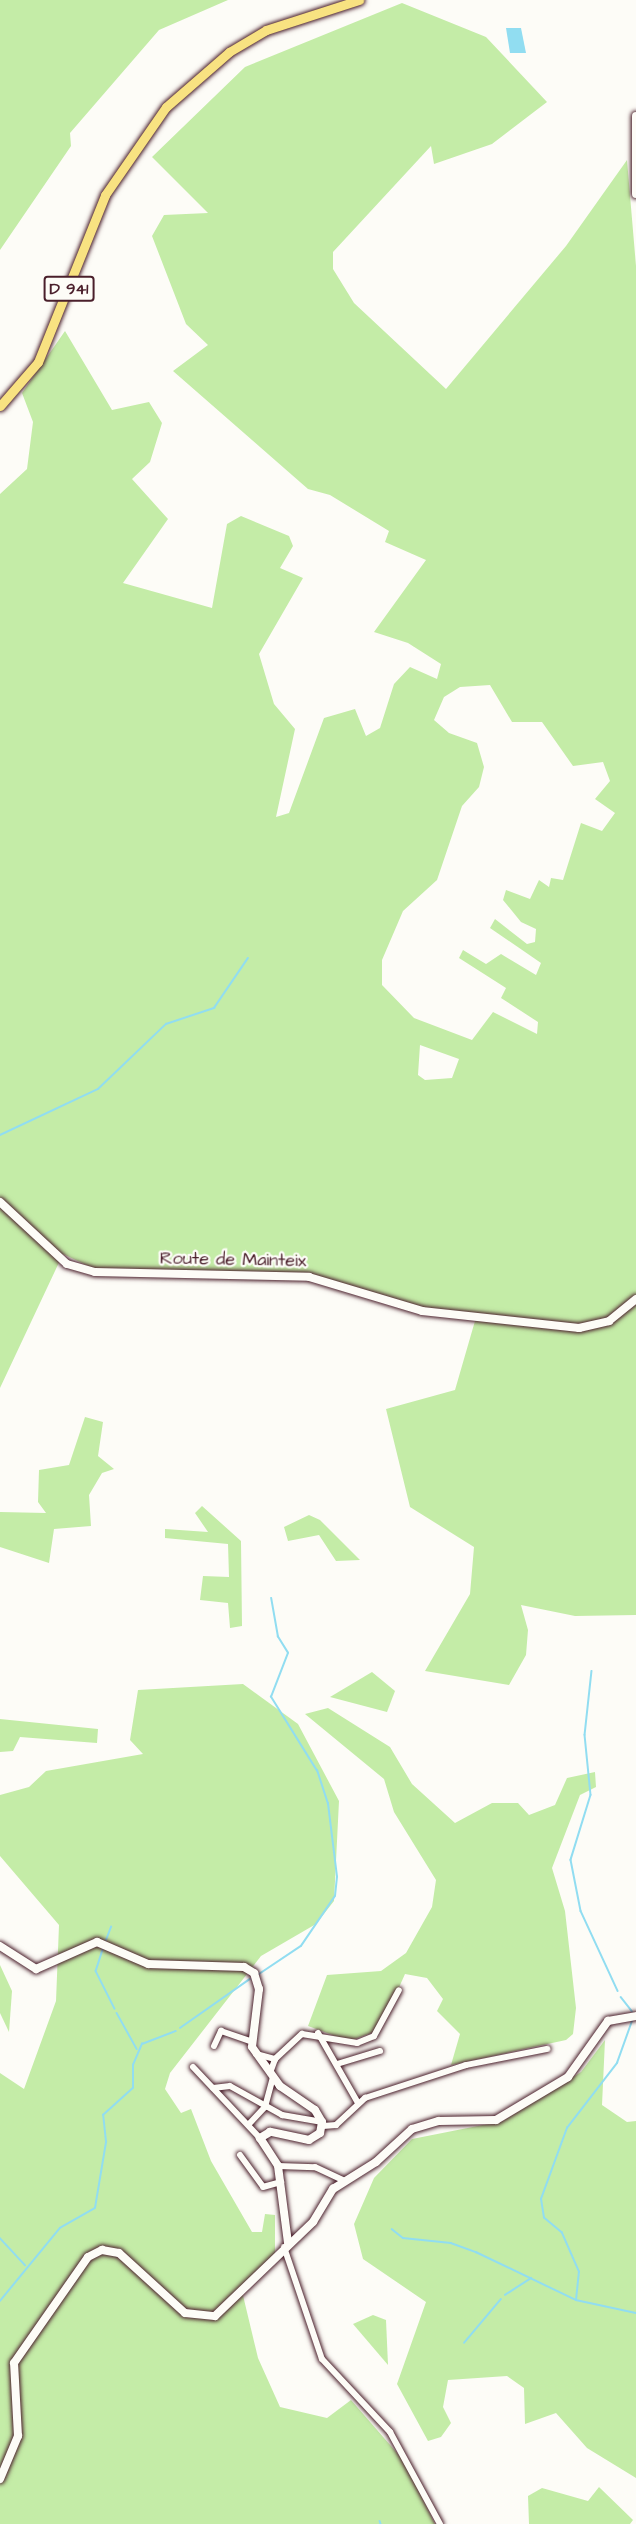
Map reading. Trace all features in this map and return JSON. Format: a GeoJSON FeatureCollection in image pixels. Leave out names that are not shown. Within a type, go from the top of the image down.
{"type":"FeatureCollection","features":[{"type":"Feature","properties":{"kind":"main road","name":"D 941"},"geometry":{"type":"LineString","coordinates":[[0,406],[47,344],[91,225],[123,163],[166,107],[216,63],[318,11],[359,0]]}},
{"type":"Feature","properties":{"kind":"street"},"geometry":{"type":"LineString","coordinates":[[636,116],[636,194]]}},
{"type":"Feature","properties":{"kind":"street","name":"Route de Mainteix"},"geometry":{"type":"LineString","coordinates":[[0,1203],[67,1264],[120,1275],[309,1277],[422,1311],[579,1328],[609,1321],[636,1299]]}},
{"type":"Feature","properties":{"kind":"street"},"geometry":{"type":"LineString","coordinates":[[0,1946],[36,1970],[97,1942],[148,1964],[249,1969],[259,1989],[250,2041],[256,2054],[272,2075],[315,2110],[323,2124]]}},
{"type":"Feature","properties":{"kind":"street"},"geometry":{"type":"LineString","coordinates":[[249,2124],[265,2107],[275,2059],[302,2034],[318,2033],[352,2043],[369,2040],[381,2031],[399,1990]]}},
{"type":"Feature","properties":{"kind":"street"},"geometry":{"type":"LineString","coordinates":[[0,2479],[18,2436],[14,2363],[88,2257],[102,2250],[119,2253],[185,2313],[208,2318],[231,2307],[345,2181],[419,2125],[486,2123],[529,2102],[568,2077],[608,2021],[636,2016]]}},
{"type":"Feature","properties":{"kind":"street"},"geometry":{"type":"LineString","coordinates":[[214,2046],[221,2031],[250,2041]]}},
{"type":"Feature","properties":{"kind":"street"},"geometry":{"type":"LineString","coordinates":[[318,2033],[358,2103]]}},
{"type":"Feature","properties":{"kind":"street"},"geometry":{"type":"LineString","coordinates":[[213,2088],[230,2086],[265,2107],[323,2124],[336,2125],[358,2103],[466,2065],[547,2049]]}},
{"type":"Feature","properties":{"kind":"street"},"geometry":{"type":"LineString","coordinates":[[337,2064],[380,2051]]}},
{"type":"Feature","properties":{"kind":"street"},"geometry":{"type":"LineString","coordinates":[[256,2054],[275,2059]]}},
{"type":"Feature","properties":{"kind":"street"},"geometry":{"type":"LineString","coordinates":[[193,2067],[249,2124],[278,2166],[286,2245],[322,2359],[390,2432],[440,2524]]}},
{"type":"Feature","properties":{"kind":"street"},"geometry":{"type":"LineString","coordinates":[[260,2138],[270,2132],[309,2140],[323,2124]]}},
{"type":"Feature","properties":{"kind":"street"},"geometry":{"type":"LineString","coordinates":[[240,2155],[263,2187],[281,2182]]}},
{"type":"Feature","properties":{"kind":"street"},"geometry":{"type":"LineString","coordinates":[[278,2166],[315,2167],[345,2181]]}},
{"type":"Feature","properties":{"kind":"green space"},"geometry":{"type":"Polygon","coordinates":[[[0,0],[228,0],[159,30],[70,133],[71,146],[0,250],[0,0]]]}},
{"type":"Feature","properties":{"kind":"green space"},"geometry":{"type":"Polygon","coordinates":[[[402,3],[486,37],[547,102],[492,144],[434,164],[431,146],[333,252],[333,269],[354,303],[446,389],[566,246],[627,160],[636,266],[636,1615],[575,1616],[521,1605],[528,1630],[526,1655],[509,1685],[425,1671],[470,1594],[474,1547],[410,1507],[386,1409],[455,1390],[477,1314],[428,1309],[276,1272],[97,1270],[63,1254],[0,1388],[0,494],[27,469],[33,422],[22,393],[65,331],[112,410],[149,402],[162,423],[150,462],[132,479],[168,519],[123,583],[212,608],[227,524],[241,516],[289,536],[293,546],[280,568],[303,578],[259,654],[274,704],[295,729],[276,817],[289,813],[324,718],[355,709],[366,736],[380,728],[394,684],[410,667],[437,679],[441,664],[408,643],[374,632],[426,560],[385,542],[389,531],[330,495],[308,489],[173,371],[208,345],[186,324],[152,236],[164,215],[208,213],[152,157],[245,67],[402,3]],[[490,685],[460,687],[444,697],[434,720],[449,733],[477,743],[484,767],[479,787],[462,806],[437,880],[403,911],[382,960],[382,985],[414,1018],[472,1040],[493,1012],[537,1034],[538,1022],[501,998],[506,988],[459,958],[463,950],[486,964],[501,954],[536,975],[541,963],[490,928],[495,919],[527,944],[535,942],[536,929],[521,922],[503,900],[506,890],[530,899],[539,880],[549,887],[551,878],[563,880],[581,823],[602,831],[615,813],[595,799],[610,781],[603,762],[573,766],[542,722],[512,722],[490,685]],[[420,1045],[418,1075],[425,1080],[452,1078],[459,1059],[420,1045]]]}},
{"type":"Feature","properties":{"kind":"green space"},"geometry":{"type":"Polygon","coordinates":[[[85,1417],[103,1422],[98,1456],[114,1469],[102,1473],[89,1495],[91,1526],[54,1529],[49,1563],[0,1547],[0,1512],[46,1513],[38,1502],[39,1470],[69,1465],[85,1417]]]}},
{"type":"Feature","properties":{"kind":"green space"},"geometry":{"type":"Polygon","coordinates":[[[202,1506],[241,1541],[242,1626],[230,1628],[228,1603],[200,1600],[203,1576],[229,1577],[228,1544],[165,1538],[165,1529],[208,1532],[195,1513],[202,1506]]]}},
{"type":"Feature","properties":{"kind":"green space"},"geometry":{"type":"Polygon","coordinates":[[[309,1515],[320,1520],[360,1560],[336,1561],[319,1535],[288,1541],[284,1527],[309,1515]]]}},
{"type":"Feature","properties":{"kind":"green space"},"geometry":{"type":"Polygon","coordinates":[[[372,1672],[395,1691],[387,1712],[330,1697],[372,1672]]]}},
{"type":"Feature","properties":{"kind":"green space"},"geometry":{"type":"Polygon","coordinates":[[[243,1684],[298,1724],[339,1801],[334,1901],[316,1924],[261,1956],[170,2073],[165,2089],[181,2113],[191,2109],[211,2161],[252,2232],[262,2232],[265,2214],[275,2215],[275,2253],[241,2287],[258,2358],[280,2407],[327,2418],[351,2400],[404,2461],[435,2524],[0,2524],[0,2073],[24,2089],[56,2001],[59,1925],[0,1856],[0,1795],[29,1787],[46,1771],[143,1754],[130,1740],[138,1690],[243,1684]]]}},
{"type":"Feature","properties":{"kind":"green space"},"geometry":{"type":"Polygon","coordinates":[[[328,1708],[390,1747],[412,1784],[455,1823],[492,1803],[518,1803],[529,1815],[555,1805],[567,1778],[595,1772],[596,1787],[580,1795],[552,1868],[565,1911],[576,2008],[573,2034],[566,2040],[451,2065],[460,2034],[437,2011],[443,1999],[427,1978],[405,1974],[380,2030],[349,2041],[308,2026],[327,1975],[381,1971],[406,1953],[432,1907],[436,1880],[394,1812],[384,1779],[305,1714],[328,1708]]]}},
{"type":"Feature","properties":{"kind":"green space"},"geometry":{"type":"Polygon","coordinates":[[[0,1719],[98,1729],[97,1743],[20,1737],[13,1751],[0,1752],[0,1719]]]}},
{"type":"Feature","properties":{"kind":"green space"},"geometry":{"type":"Polygon","coordinates":[[[0,1965],[12,1991],[9,2032],[0,2013],[0,1965]]]}},
{"type":"Feature","properties":{"kind":"green space"},"geometry":{"type":"Polygon","coordinates":[[[605,2040],[602,2105],[627,2122],[636,2121],[636,2478],[587,2448],[556,2413],[525,2424],[524,2388],[507,2376],[448,2380],[443,2407],[451,2423],[441,2437],[428,2441],[397,2384],[426,2302],[363,2259],[354,2224],[374,2178],[412,2139],[503,2121],[581,2072],[605,2040]]]}},
{"type":"Feature","properties":{"kind":"green space"},"geometry":{"type":"Polygon","coordinates":[[[373,2315],[386,2320],[388,2365],[353,2324],[373,2315]]]}},
{"type":"Feature","properties":{"kind":"green space"},"geometry":{"type":"Polygon","coordinates":[[[599,2487],[633,2520],[630,2524],[529,2524],[528,2496],[542,2488],[588,2501],[599,2487]]]}},
{"type":"Feature","properties":{"kind":"water"},"geometry":{"type":"Polygon","coordinates":[[[506,28],[521,28],[526,53],[510,53],[506,28]]]}},
{"type":"Feature","properties":{"kind":"waterway"},"geometry":{"type":"LineString","coordinates":[[0,1135],[98,1089],[166,1024],[214,1008],[248,958]]}},
{"type":"Feature","properties":{"kind":"waterway"},"geometry":{"type":"LineString","coordinates":[[259,1974],[301,1946],[335,1896],[337,1877],[328,1804],[317,1771],[271,1697],[288,1653],[278,1637],[271,1599]]}},
{"type":"Feature","properties":{"kind":"waterway"},"geometry":{"type":"LineString","coordinates":[[592,1671],[585,1735],[591,1795],[571,1860],[581,1911],[618,1991]]}},
{"type":"Feature","properties":{"kind":"waterway"},"geometry":{"type":"LineString","coordinates":[[106,1940],[111,1927]]}},
{"type":"Feature","properties":{"kind":"waterway"},"geometry":{"type":"LineString","coordinates":[[103,1950],[96,1971],[115,2009]]}},
{"type":"Feature","properties":{"kind":"waterway"},"geometry":{"type":"LineString","coordinates":[[180,2028],[250,1979]]}},
{"type":"Feature","properties":{"kind":"waterway"},"geometry":{"type":"LineString","coordinates":[[621,1997],[632,2011]]}},
{"type":"Feature","properties":{"kind":"waterway"},"geometry":{"type":"LineString","coordinates":[[117,2013],[137,2049]]}},
{"type":"Feature","properties":{"kind":"waterway"},"geometry":{"type":"LineString","coordinates":[[576,2300],[579,2272],[562,2233],[544,2218],[541,2199],[567,2128],[617,2063],[632,2021]]}},
{"type":"Feature","properties":{"kind":"waterway"},"geometry":{"type":"LineString","coordinates":[[0,2301],[60,2228],[95,2208],[106,2142],[103,2115],[133,2088],[133,2065],[142,2044],[176,2031]]}},
{"type":"Feature","properties":{"kind":"waterway"},"geometry":{"type":"LineString","coordinates":[[392,2229],[403,2238],[451,2243],[476,2252],[576,2300],[636,2313]]}},
{"type":"Feature","properties":{"kind":"waterway"},"geometry":{"type":"LineString","coordinates":[[0,2238],[25,2265]]}},
{"type":"Feature","properties":{"kind":"waterway"},"geometry":{"type":"LineString","coordinates":[[505,2295],[531,2278]]}},
{"type":"Feature","properties":{"kind":"waterway"},"geometry":{"type":"LineString","coordinates":[[464,2343],[501,2299]]}}]}
